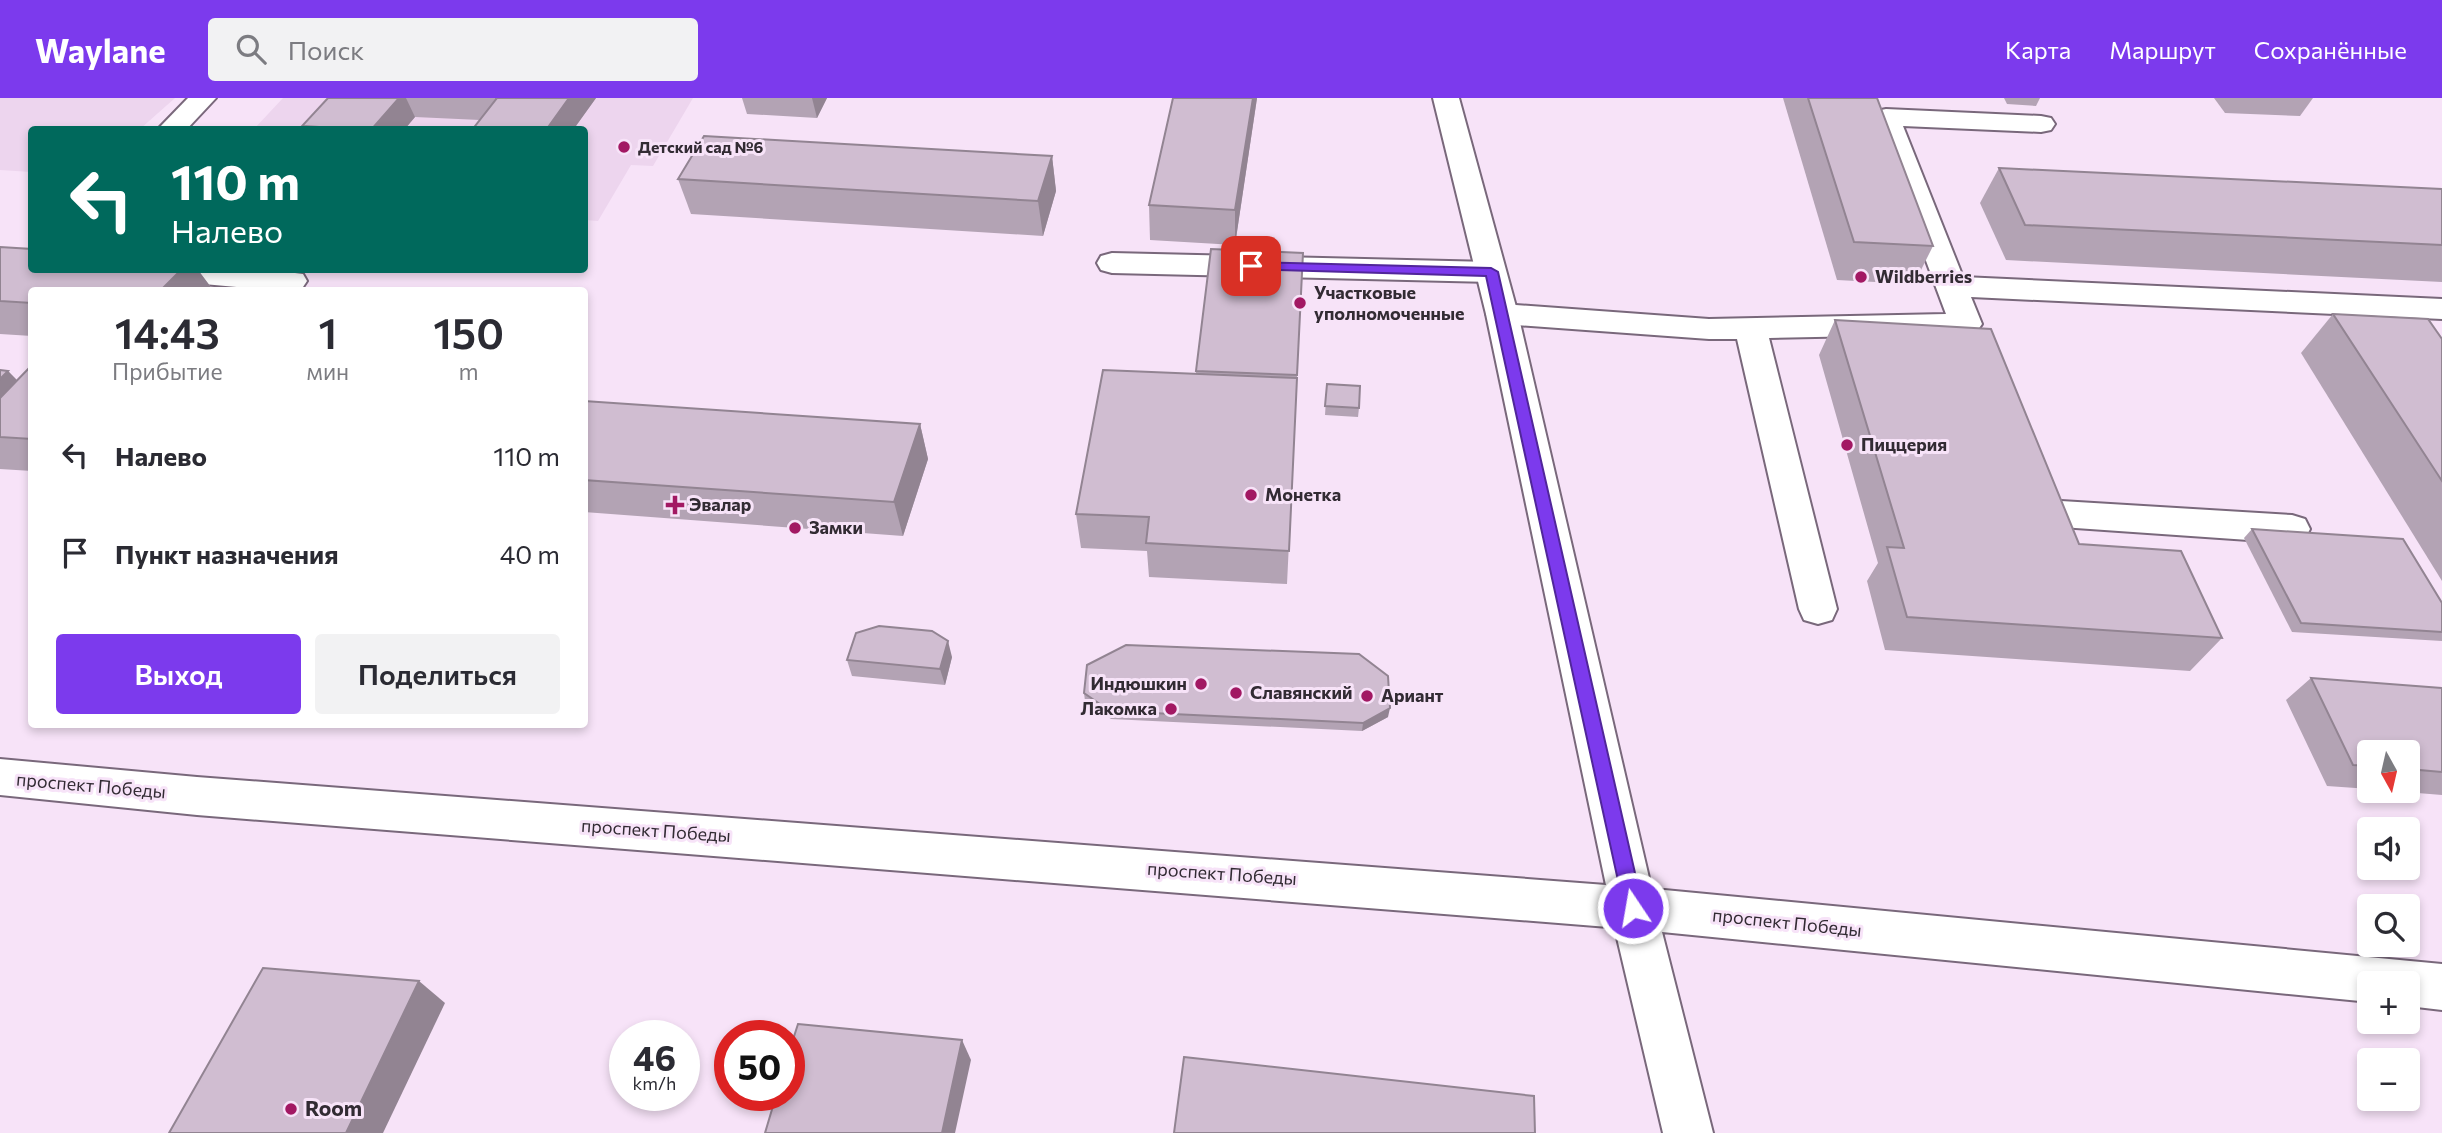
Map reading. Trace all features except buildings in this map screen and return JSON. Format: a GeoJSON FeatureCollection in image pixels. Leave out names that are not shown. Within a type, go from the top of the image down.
{"type":"FeatureCollection","features":[{"type":"Feature","properties":{"kind":"main road"},"geometry":{"type":"LineString","coordinates":[[174,126],[203,98]]}},
{"type":"Feature","properties":{"kind":"main road"},"geometry":{"type":"LineString","coordinates":[[1446,98],[1502,314],[1633,908],[1688,1133]]}},
{"type":"Feature","properties":{"kind":"main road"},"geometry":{"type":"LineString","coordinates":[[1502,314],[1709,329],[1972,335],[1882,107],[2041,124]]}},
{"type":"Feature","properties":{"kind":"main road"},"geometry":{"type":"LineString","coordinates":[[1112,263],[1491,272]]}},
{"type":"Feature","properties":{"kind":"main road"},"geometry":{"type":"LineString","coordinates":[[195,273],[292,281],[287,287]]}},
{"type":"Feature","properties":{"kind":"main road"},"geometry":{"type":"LineString","coordinates":[[1951,286],[2442,309]]}},
{"type":"Feature","properties":{"kind":"main road"},"geometry":{"type":"LineString","coordinates":[[1750,328],[1818,609]]}},
{"type":"Feature","properties":{"kind":"main road"},"geometry":{"type":"LineString","coordinates":[[2060,513],[2292,529]]}},
{"type":"Feature","properties":{"kind":"main road","name":"проспект Победы"},"geometry":{"type":"LineString","coordinates":[[0,777],[210,797],[1633,908],[2442,987]]}},
{"type":"Feature","properties":{"kind":"shaded area"},"geometry":{"type":"Polygon","coordinates":[[[0,98],[175,98],[143,126],[28,126],[28,172],[0,170],[0,98]]]}},
{"type":"Feature","properties":{"kind":"shaded area","name":"Детский сад №6"},"geometry":{"type":"Polygon","coordinates":[[[283,98],[693,98],[653,166],[631,165],[598,221],[588,220],[588,126],[257,126],[283,98]]]}},
{"type":"Feature","properties":{"kind":"place","name":"Детский сад №6"},"geometry":{"type":"Point","coordinates":[624,147]}},
{"type":"Feature","properties":{"kind":"place","name":"Wildberries"},"geometry":{"type":"Point","coordinates":[1861,277]}},
{"type":"Feature","properties":{"kind":"place","name":"Участковые уполномоченные"},"geometry":{"type":"Point","coordinates":[1300,303]}},
{"type":"Feature","properties":{"kind":"place","name":"Пиццерия"},"geometry":{"type":"Point","coordinates":[1847,445]}},
{"type":"Feature","properties":{"kind":"place","name":"Монетка"},"geometry":{"type":"Point","coordinates":[1251,495]}},
{"type":"Feature","properties":{"kind":"place","name":"Эвалар"},"geometry":{"type":"Point","coordinates":[675,505]}},
{"type":"Feature","properties":{"kind":"place","name":"Замки"},"geometry":{"type":"Point","coordinates":[795,528]}},
{"type":"Feature","properties":{"kind":"place","name":"Индюшкин"},"geometry":{"type":"Point","coordinates":[1201,684]}},
{"type":"Feature","properties":{"kind":"place","name":"Славянский"},"geometry":{"type":"Point","coordinates":[1236,693]}},
{"type":"Feature","properties":{"kind":"place","name":"Ариант"},"geometry":{"type":"Point","coordinates":[1367,696]}},
{"type":"Feature","properties":{"kind":"place","name":"Лакомка"},"geometry":{"type":"Point","coordinates":[1171,709]}},
{"type":"Feature","properties":{"kind":"place","name":"Room"},"geometry":{"type":"Point","coordinates":[291,1109]}},
{"type":"Feature","properties":{"kind":"route"},"geometry":{"type":"LineString","coordinates":[[1251,266],[1491,272],[1633,908]]}}]}
